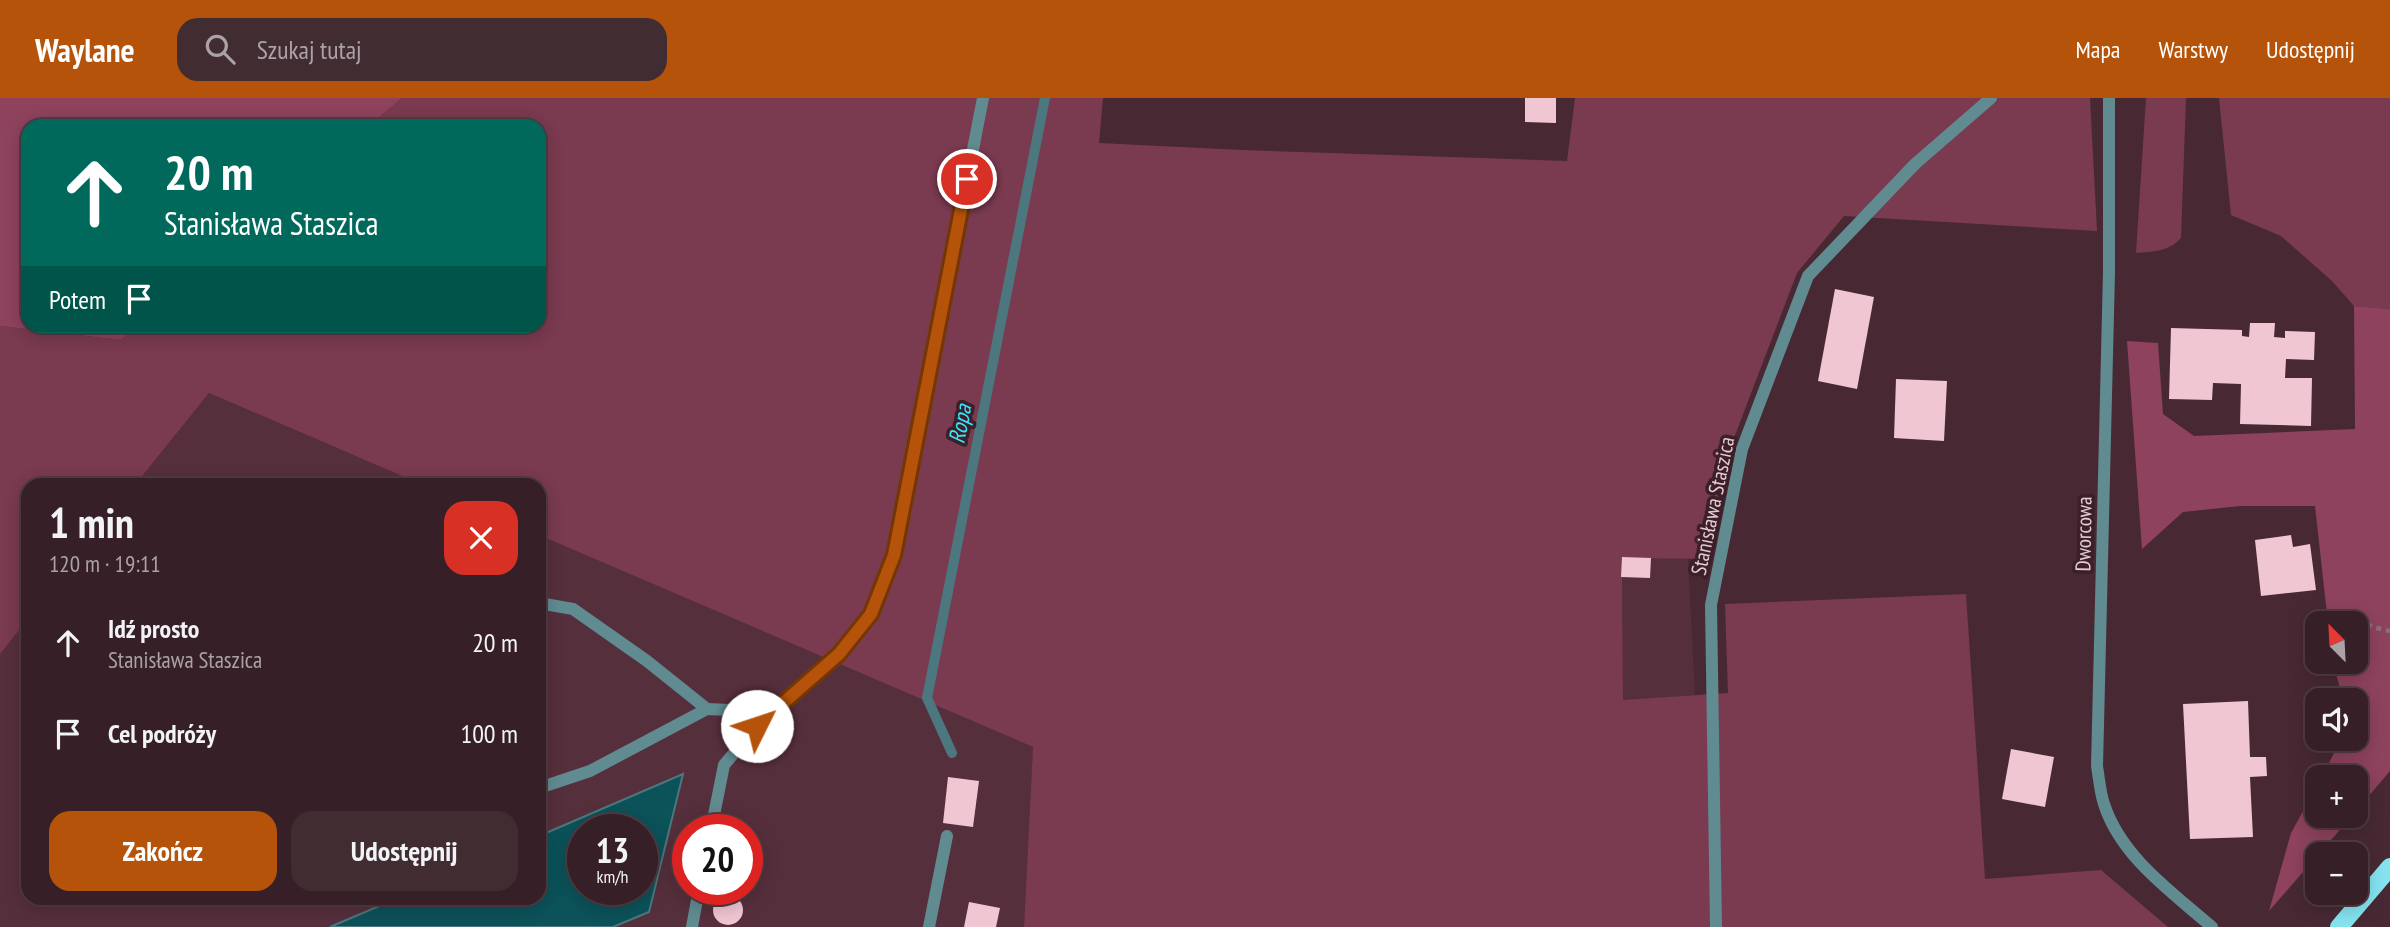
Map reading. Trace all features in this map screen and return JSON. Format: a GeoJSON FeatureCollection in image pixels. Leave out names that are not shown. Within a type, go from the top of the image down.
{"type":"FeatureCollection","features":[{"type":"Feature","properties":{"kind":"main road"},"geometry":{"type":"LineString","coordinates":[[2339,927],[2390,867]]}},
{"type":"Feature","properties":{"kind":"street"},"geometry":{"type":"LineString","coordinates":[[714,814],[724,765],[757,726],[839,654],[871,614],[894,555],[983,98]]}},
{"type":"Feature","properties":{"kind":"street","name":"Stanisława Staszica"},"geometry":{"type":"LineString","coordinates":[[1716,927],[1711,605],[1742,449],[1808,276],[1914,164],[1991,98]]}},
{"type":"Feature","properties":{"kind":"street","name":"Dworcowa"},"geometry":{"type":"LineString","coordinates":[[2109,98],[2109,272],[2097,766],[2104,804],[2118,832],[2138,861],[2211,927]]}},
{"type":"Feature","properties":{"kind":"street"},"geometry":{"type":"LineString","coordinates":[[546,604],[573,609],[647,661],[707,709]]}},
{"type":"Feature","properties":{"kind":"street"},"geometry":{"type":"LineString","coordinates":[[546,787],[590,771],[707,709],[773,712]]}},
{"type":"Feature","properties":{"kind":"street"},"geometry":{"type":"LineString","coordinates":[[929,927],[947,836]]}},
{"type":"Feature","properties":{"kind":"street"},"geometry":{"type":"LineString","coordinates":[[692,927],[696,905]]}},
{"type":"Feature","properties":{"kind":"path"},"geometry":{"type":"LineString","coordinates":[[2368,624],[2390,631]]}},
{"type":"Feature","properties":{"kind":"shaded area"},"geometry":{"type":"Polygon","coordinates":[[[0,98],[402,98],[377,119],[21,119],[21,328],[0,326],[0,98]]]}},
{"type":"Feature","properties":{"kind":"shaded area"},"geometry":{"type":"Polygon","coordinates":[[[402,98],[1103,98],[1099,143],[1567,161],[1575,98],[2090,98],[2097,231],[1844,216],[1797,273],[1729,451],[1708,559],[1622,558],[1623,700],[1728,693],[1725,604],[1966,594],[1985,879],[2101,870],[2168,927],[1024,927],[1033,747],[546,538],[546,478],[407,478],[209,393],[141,478],[21,478],[21,628],[0,654],[0,326],[21,328],[21,333],[60,333],[121,340],[130,333],[546,333],[546,119],[377,119],[402,98]]]}},
{"type":"Feature","properties":{"kind":"shaded area"},"geometry":{"type":"Polygon","coordinates":[[[2146,98],[2186,98],[2181,238],[2166,248],[2136,253],[2146,98]]]}},
{"type":"Feature","properties":{"kind":"shaded area"},"geometry":{"type":"Polygon","coordinates":[[[2219,98],[2390,98],[2390,309],[2354,306],[2332,281],[2281,236],[2231,215],[2219,98]]]}},
{"type":"Feature","properties":{"kind":"shaded area"},"geometry":{"type":"Polygon","coordinates":[[[2354,306],[2390,309],[2390,771],[2368,797],[2368,765],[2328,765],[2335,751],[2368,751],[2368,688],[2340,688],[2336,674],[2368,674],[2368,611],[2327,611],[2315,506],[2240,506],[2183,512],[2142,549],[2127,341],[2158,343],[2163,414],[2194,436],[2355,429],[2354,306]]]}},
{"type":"Feature","properties":{"kind":"shaded area"},"geometry":{"type":"Polygon","coordinates":[[[60,333],[130,333],[121,340],[60,333]]]}},
{"type":"Feature","properties":{"kind":"shaded area"},"geometry":{"type":"Polygon","coordinates":[[[209,393],[407,478],[141,478],[209,393]]]}},
{"type":"Feature","properties":{"kind":"shaded area"},"geometry":{"type":"Polygon","coordinates":[[[546,538],[1033,747],[1024,927],[0,927],[0,654],[21,628],[21,905],[546,905],[546,538]]]}},
{"type":"Feature","properties":{"kind":"shaded area"},"geometry":{"type":"Polygon","coordinates":[[[1622,557],[1688,559],[1695,695],[1623,701],[1622,557]]]}},
{"type":"Feature","properties":{"kind":"shaded area"},"geometry":{"type":"Polygon","coordinates":[[[2305,808],[2305,828],[2342,828],[2329,842],[2305,842],[2305,870],[2269,911],[2291,833],[2305,808]]]}},
{"type":"Feature","properties":{"kind":"water"},"geometry":{"type":"Polygon","coordinates":[[[683,774],[658,875],[658,814],[590,814],[683,774]]]}},
{"type":"Feature","properties":{"kind":"water"},"geometry":{"type":"Polygon","coordinates":[[[567,824],[567,905],[651,905],[649,912],[613,927],[330,927],[382,905],[546,905],[546,833],[567,824]]]}},
{"type":"Feature","properties":{"kind":"building"},"geometry":{"type":"Polygon","coordinates":[[[1525,98],[1556,98],[1556,123],[1525,122],[1525,98]]]}},
{"type":"Feature","properties":{"kind":"building"},"geometry":{"type":"Polygon","coordinates":[[[1835,289],[1874,297],[1857,389],[1818,381],[1835,289]]]}},
{"type":"Feature","properties":{"kind":"building"},"geometry":{"type":"Polygon","coordinates":[[[2250,323],[2275,323],[2274,337],[2285,338],[2285,331],[2315,332],[2314,360],[2286,359],[2285,378],[2312,378],[2311,426],[2240,424],[2241,384],[2213,383],[2212,400],[2169,399],[2171,328],[2242,330],[2242,336],[2249,337],[2250,323]]]}},
{"type":"Feature","properties":{"kind":"building"},"geometry":{"type":"Polygon","coordinates":[[[1896,379],[1947,381],[1944,441],[1894,438],[1896,379]]]}},
{"type":"Feature","properties":{"kind":"building"},"geometry":{"type":"Polygon","coordinates":[[[2291,535],[2293,547],[2310,544],[2316,590],[2261,596],[2255,540],[2291,535]]]}},
{"type":"Feature","properties":{"kind":"building"},"geometry":{"type":"Polygon","coordinates":[[[1622,557],[1651,558],[1650,578],[1621,577],[1622,557]]]}},
{"type":"Feature","properties":{"kind":"building"},"geometry":{"type":"Polygon","coordinates":[[[2248,701],[2250,757],[2266,757],[2267,776],[2250,777],[2253,837],[2190,839],[2183,704],[2248,701]]]}},
{"type":"Feature","properties":{"kind":"building"},"geometry":{"type":"Polygon","coordinates":[[[2011,749],[2054,757],[2045,807],[2002,799],[2011,749]]]}},
{"type":"Feature","properties":{"kind":"building"},"geometry":{"type":"Polygon","coordinates":[[[948,777],[979,781],[973,827],[943,823],[948,777]]]}},
{"type":"Feature","properties":{"kind":"building"},"geometry":{"type":"Polygon","coordinates":[[[969,902],[1000,908],[996,927],[964,927],[969,902]]]}},
{"type":"Feature","properties":{"kind":"building"},"geometry":{"type":"Polygon","coordinates":[[[714,905],[742,905],[742,916],[734,924],[722,924],[714,916],[714,905]]]}},
{"type":"Feature","properties":{"kind":"waterway","name":"Ropa"},"geometry":{"type":"LineString","coordinates":[[952,753],[927,698],[1045,98]]}},
{"type":"Feature","properties":{"kind":"route"},"geometry":{"type":"LineString","coordinates":[[757,726],[839,654],[871,614],[894,555],[967,179]]}}]}
